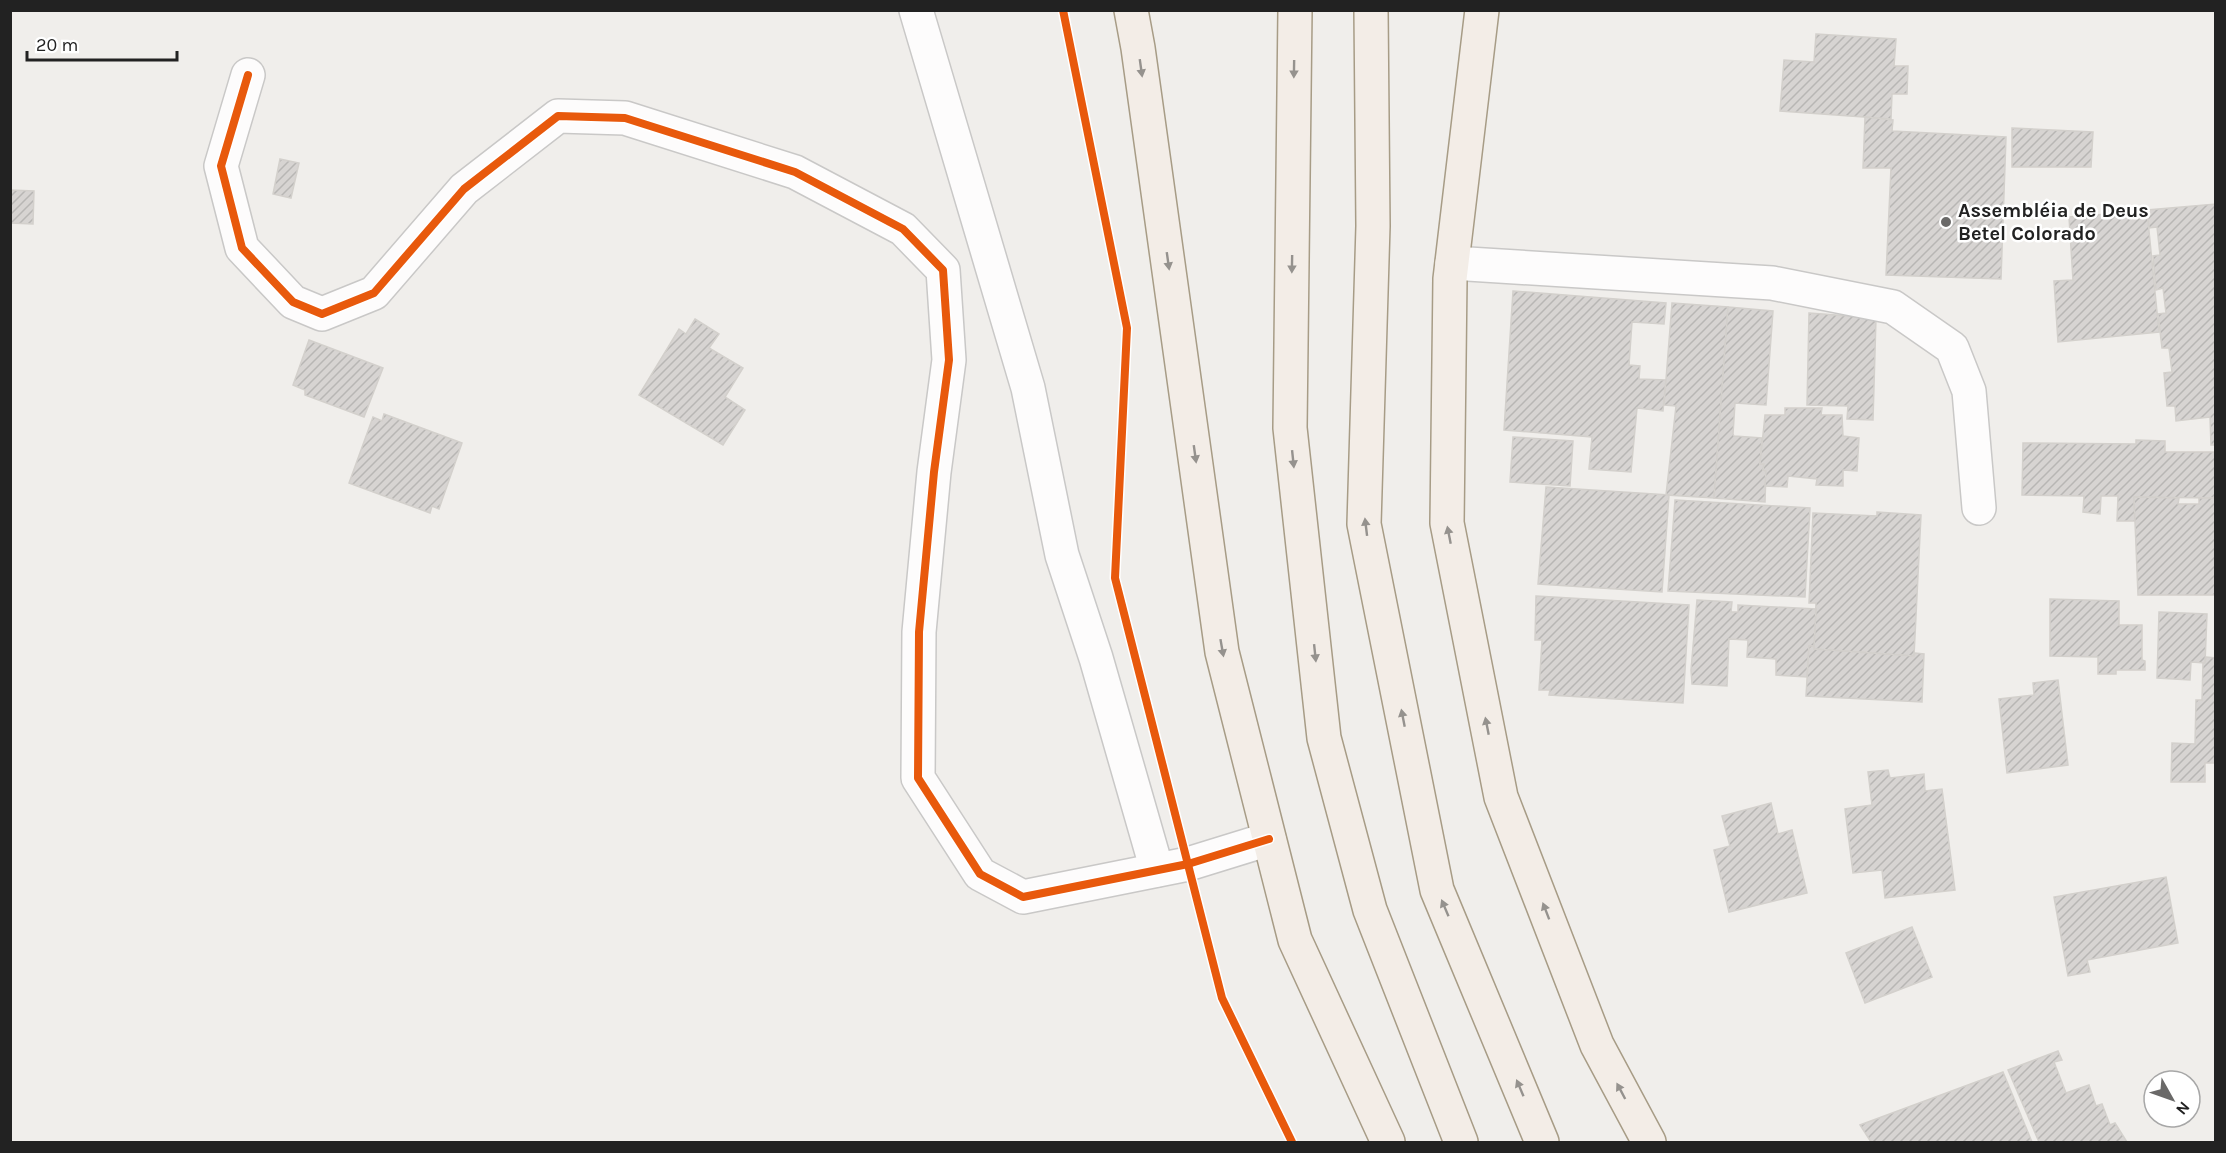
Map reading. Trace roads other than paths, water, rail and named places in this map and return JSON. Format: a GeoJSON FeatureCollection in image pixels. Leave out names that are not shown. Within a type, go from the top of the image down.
{"type":"FeatureCollection","features":[{"type":"Feature","properties":{"kind":"main road"},"geometry":{"type":"LineString","coordinates":[[1131,10],[1222,652],[1294,940],[1388,1143]]}},
{"type":"Feature","properties":{"kind":"main road"},"geometry":{"type":"LineString","coordinates":[[1295,10],[1290,428],[1324,738],[1370,910],[1461,1143]]}},
{"type":"Feature","properties":{"kind":"main road"},"geometry":{"type":"LineString","coordinates":[[1371,10],[1373,226],[1364,524],[1437,890],[1542,1143]]}},
{"type":"Feature","properties":{"kind":"main road"},"geometry":{"type":"LineString","coordinates":[[1482,10],[1452,263],[1447,523],[1502,797],[1597,1045],[1648,1143]]}},
{"type":"Feature","properties":{"kind":"street"},"geometry":{"type":"LineString","coordinates":[[916,10],[1028,388],[1062,555],[1096,658],[1157,870]]}},
{"type":"Feature","properties":{"kind":"street"},"geometry":{"type":"LineString","coordinates":[[248,75],[220,166],[242,248],[293,302],[322,314],[374,293],[464,189],[558,116],[626,118],[784,168],[903,229],[943,270],[949,360],[934,472],[919,632],[918,778],[980,874],[1023,897],[1188,864],[1269,839]]}},
{"type":"Feature","properties":{"kind":"street"},"geometry":{"type":"LineString","coordinates":[[1452,263],[1772,284],[1893,307],[1952,348],[1969,392],[1979,508]]}},
{"type":"Feature","properties":{"kind":"place","name":"Assembléia de Deus Betel Colorado"},"geometry":{"type":"Point","coordinates":[1946,222]}}]}
